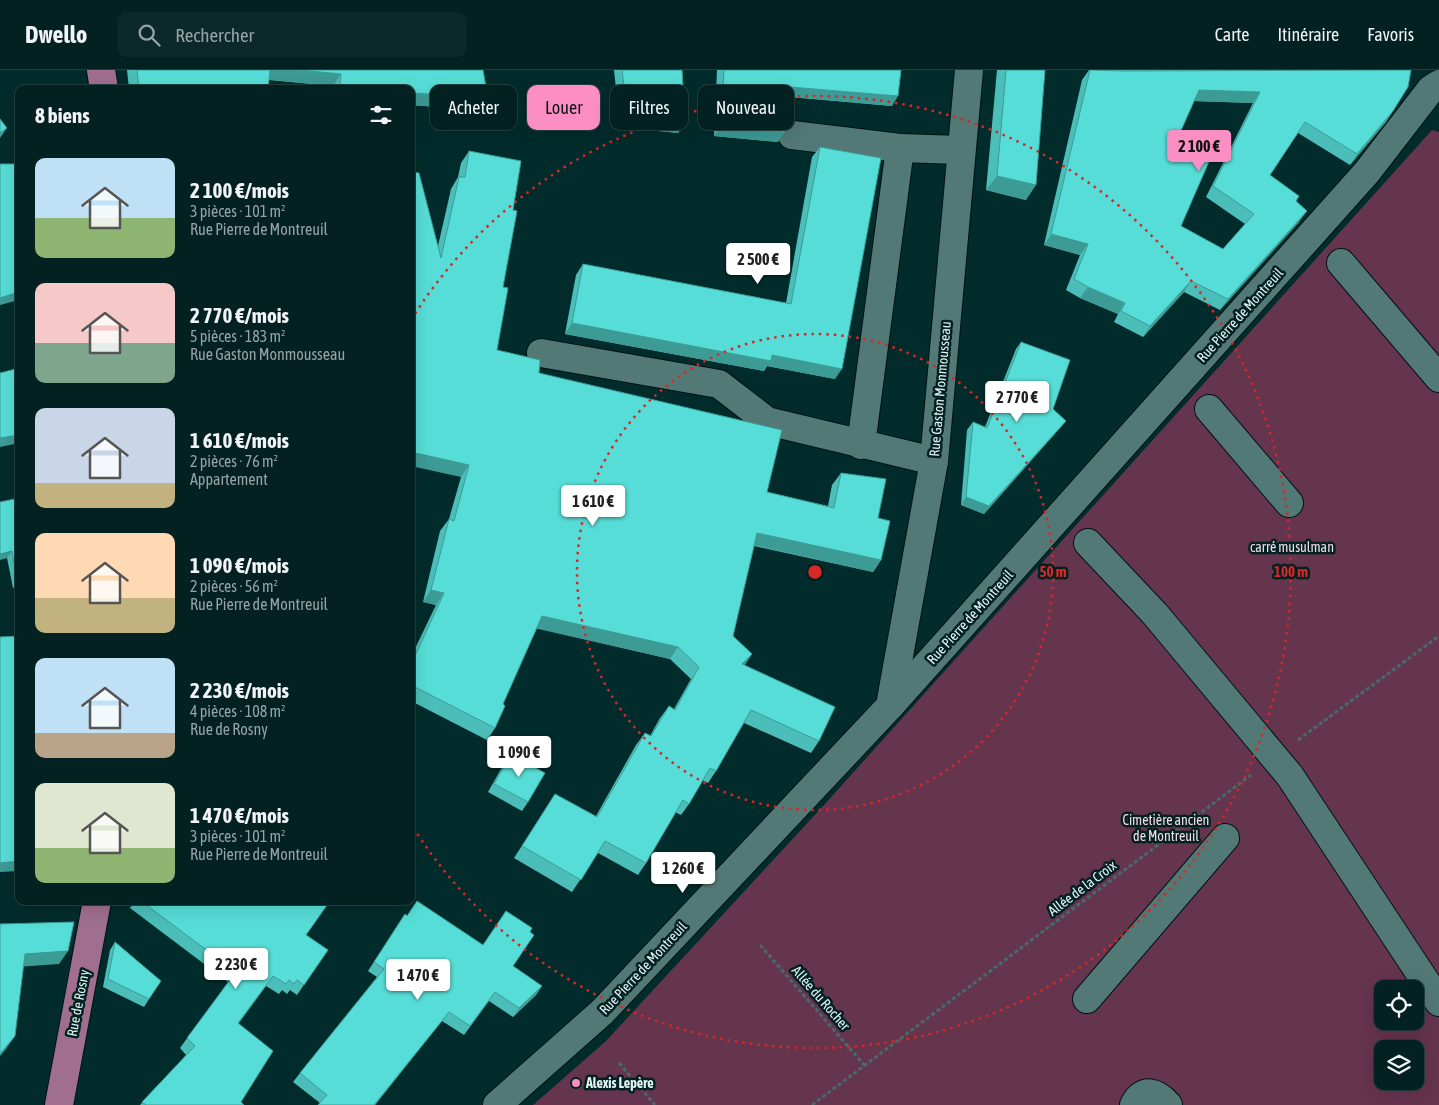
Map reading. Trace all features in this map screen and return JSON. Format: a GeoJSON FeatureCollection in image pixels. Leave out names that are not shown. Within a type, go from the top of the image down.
{"type":"FeatureCollection","features":[{"type":"Feature","properties":{"kind":"main road"},"geometry":{"type":"LineString","coordinates":[[101,70],[103,85]]}},
{"type":"Feature","properties":{"kind":"main road","name":"Rue de Rosny"},"geometry":{"type":"LineString","coordinates":[[59,1105],[96,905]]}},
{"type":"Feature","properties":{"kind":"street","name":"Rue Gaston Monmousseau"},"geometry":{"type":"LineString","coordinates":[[890,706],[934,461],[960,150],[969,70]]}},
{"type":"Feature","properties":{"kind":"street","name":"Rue Pierre de Montreuil"},"geometry":{"type":"LineString","coordinates":[[497,1105],[602,1012],[890,706],[1360,180],[1430,88],[1439,84]]}},
{"type":"Feature","properties":{"kind":"street"},"geometry":{"type":"LineString","coordinates":[[792,136],[900,148],[960,150]]}},
{"type":"Feature","properties":{"kind":"street"},"geometry":{"type":"LineString","coordinates":[[862,445],[900,148]]}},
{"type":"Feature","properties":{"kind":"street"},"geometry":{"type":"LineString","coordinates":[[1341,263],[1439,378]]}},
{"type":"Feature","properties":{"kind":"street"},"geometry":{"type":"LineString","coordinates":[[540,353],[720,384],[766,420],[862,445],[934,461]]}},
{"type":"Feature","properties":{"kind":"street"},"geometry":{"type":"LineString","coordinates":[[1209,409],[1288,504]]}},
{"type":"Feature","properties":{"kind":"street"},"geometry":{"type":"LineString","coordinates":[[1088,543],[1155,614],[1290,776],[1439,1002]]}},
{"type":"Feature","properties":{"kind":"street"},"geometry":{"type":"LineString","coordinates":[[1087,1000],[1225,838]]}},
{"type":"Feature","properties":{"kind":"street"},"geometry":{"type":"LineString","coordinates":[[1134,1105],[1144,1094],[1153,1092],[1168,1105]]}},
{"type":"Feature","properties":{"kind":"path","name":"Allée de la Croix"},"geometry":{"type":"LineString","coordinates":[[812,1105],[1439,636]]}},
{"type":"Feature","properties":{"kind":"path","name":"Allée du Rocher"},"geometry":{"type":"LineString","coordinates":[[760,945],[865,1066]]}},
{"type":"Feature","properties":{"kind":"path"},"geometry":{"type":"LineString","coordinates":[[619,1063],[655,1105]]}},
{"type":"Feature","properties":{"kind":"green space","name":"Cimetière ancien de Montreuil"},"geometry":{"type":"Polygon","coordinates":[[[1432,130],[1439,132],[1439,1105],[533,1105],[606,1041],[824,805],[1432,130]]]}},
{"type":"Feature","properties":{"kind":"building"},"geometry":{"type":"Polygon","coordinates":[[[137,70],[270,70],[268,85],[139,85],[137,70]]]}},
{"type":"Feature","properties":{"kind":"building"},"geometry":{"type":"Polygon","coordinates":[[[300,70],[483,70],[486,85],[430,85],[430,94],[415,93],[415,85],[340,85],[341,74],[300,70]]]}},
{"type":"Feature","properties":{"kind":"building"},"geometry":{"type":"Polygon","coordinates":[[[622,70],[682,70],[683,85],[624,85],[622,70]]]}},
{"type":"Feature","properties":{"kind":"building"},"geometry":{"type":"Polygon","coordinates":[[[724,70],[901,70],[898,96],[794,87],[794,85],[723,85],[724,70]]]}},
{"type":"Feature","properties":{"kind":"building"},"geometry":{"type":"Polygon","coordinates":[[[1006,70],[1045,70],[1036,185],[997,176],[1006,70]]]}},
{"type":"Feature","properties":{"kind":"building"},"geometry":{"type":"Polygon","coordinates":[[[1090,70],[1411,70],[1408,87],[1393,111],[1357,154],[1305,122],[1270,175],[1299,196],[1296,201],[1307,211],[1228,299],[1191,281],[1150,326],[1121,311],[1125,303],[1074,279],[1088,244],[1051,234],[1090,70]],[[1199,90],[1179,135],[1211,157],[1181,226],[1223,249],[1254,214],[1213,186],[1260,92],[1199,90]]]}},
{"type":"Feature","properties":{"kind":"building"},"geometry":{"type":"Polygon","coordinates":[[[0,119],[7,128],[0,133],[0,119]]]}},
{"type":"Feature","properties":{"kind":"building"},"geometry":{"type":"Polygon","coordinates":[[[764,130],[784,130],[785,132],[764,130]]]}},
{"type":"Feature","properties":{"kind":"building"},"geometry":{"type":"Polygon","coordinates":[[[820,147],[881,158],[842,369],[772,355],[771,361],[572,323],[583,264],[791,304],[820,147]]]}},
{"type":"Feature","properties":{"kind":"building"},"geometry":{"type":"Polygon","coordinates":[[[469,151],[521,161],[513,210],[517,211],[503,287],[508,288],[497,350],[540,360],[539,373],[782,430],[767,492],[834,508],[841,473],[886,479],[878,518],[890,521],[881,560],[757,533],[733,636],[752,654],[742,664],[835,707],[819,741],[751,710],[716,771],[710,768],[689,804],[683,800],[646,863],[605,841],[581,880],[522,846],[555,794],[597,817],[645,733],[651,736],[669,706],[675,710],[699,667],[678,647],[542,616],[503,704],[505,706],[495,728],[415,687],[415,656],[444,593],[431,590],[449,519],[454,521],[469,465],[415,453],[415,172],[419,173],[441,258],[459,177],[465,177],[469,151]]]}},
{"type":"Feature","properties":{"kind":"building"},"geometry":{"type":"Polygon","coordinates":[[[0,164],[15,164],[15,293],[0,298],[0,164]]]}},
{"type":"Feature","properties":{"kind":"building"},"geometry":{"type":"Polygon","coordinates":[[[1021,342],[1070,360],[1053,409],[1066,421],[989,506],[966,497],[973,422],[987,428],[1021,342]]]}},
{"type":"Feature","properties":{"kind":"building"},"geometry":{"type":"Polygon","coordinates":[[[15,369],[15,436],[0,438],[0,373],[15,369]]]}},
{"type":"Feature","properties":{"kind":"building"},"geometry":{"type":"Polygon","coordinates":[[[15,499],[15,569],[12,551],[0,554],[0,502],[15,499]]]}},
{"type":"Feature","properties":{"kind":"building"},"geometry":{"type":"Polygon","coordinates":[[[15,636],[15,861],[0,863],[0,637],[15,636]]]}},
{"type":"Feature","properties":{"kind":"building"},"geometry":{"type":"Polygon","coordinates":[[[511,754],[545,773],[528,802],[494,784],[511,754]]]}},
{"type":"Feature","properties":{"kind":"building"},"geometry":{"type":"Polygon","coordinates":[[[417,901],[483,945],[506,911],[532,928],[530,932],[534,935],[513,966],[542,986],[519,1008],[495,992],[470,1026],[449,1012],[374,1105],[318,1105],[327,1095],[300,1073],[384,969],[374,962],[405,914],[407,916],[417,901]]]}},
{"type":"Feature","properties":{"kind":"building"},"geometry":{"type":"Polygon","coordinates":[[[146,905],[327,905],[306,935],[328,950],[304,985],[297,980],[294,984],[289,980],[286,984],[273,976],[238,1023],[273,1051],[241,1102],[244,1105],[146,1105],[142,1102],[195,1046],[187,1038],[236,972],[146,905]]]}},
{"type":"Feature","properties":{"kind":"building"},"geometry":{"type":"Polygon","coordinates":[[[74,922],[68,951],[25,954],[15,1036],[0,1054],[0,924],[74,922]]]}},
{"type":"Feature","properties":{"kind":"building"},"geometry":{"type":"Polygon","coordinates":[[[115,942],[161,981],[149,999],[108,979],[115,942]]]}},
{"type":"Feature","properties":{"kind":"place","name":"Alexis Lepère"},"geometry":{"type":"Point","coordinates":[576,1083]}},
{"type":"Feature","properties":{"kind":"park label","name":"carré musulman"},"geometry":{"type":"Point","coordinates":[1292,547]}}]}
